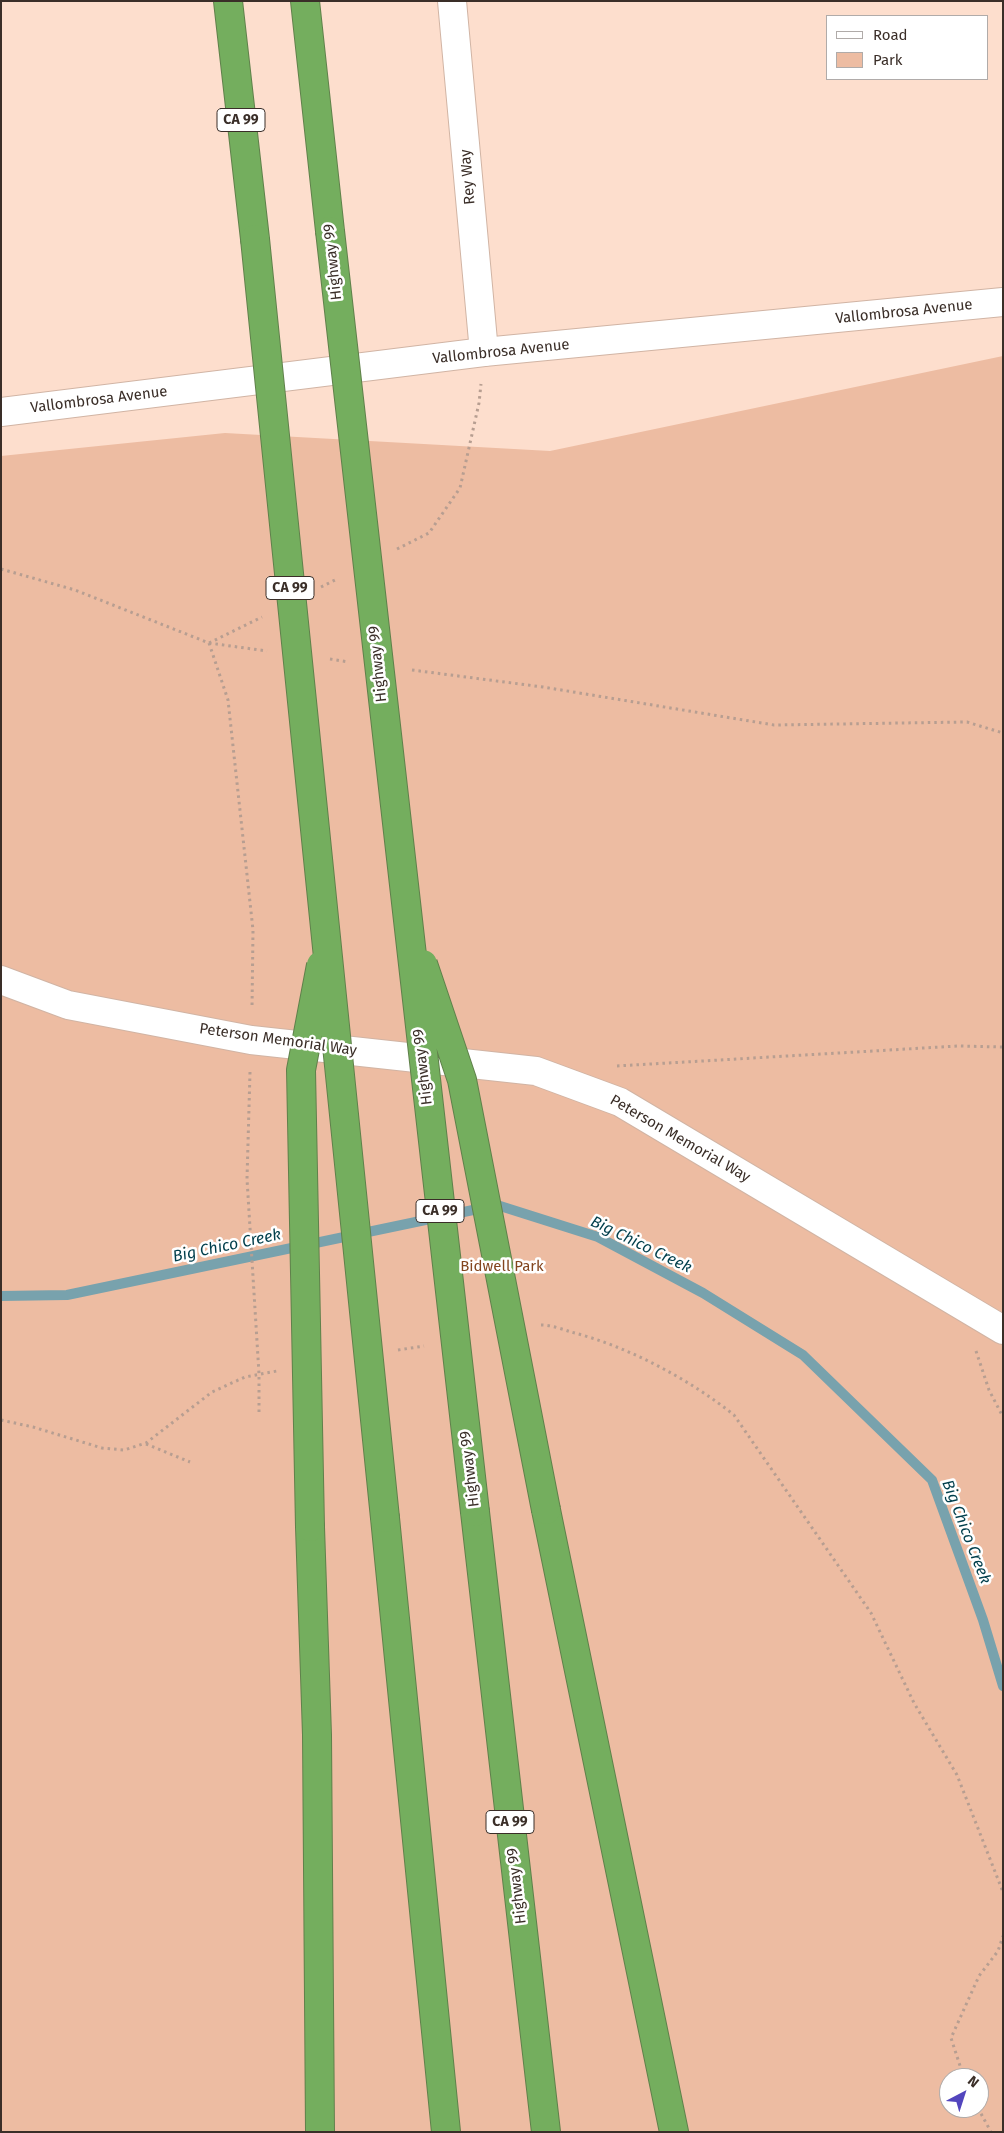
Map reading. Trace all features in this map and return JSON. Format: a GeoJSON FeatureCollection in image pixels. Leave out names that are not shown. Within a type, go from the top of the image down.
{"type":"FeatureCollection","features":[{"type":"Feature","properties":{"kind":"highway","name":"CA 99"},"geometry":{"type":"LineString","coordinates":[[228,1],[326,937],[446,2132]]}},
{"type":"Feature","properties":{"kind":"highway","name":"Highway 99"},"geometry":{"type":"LineString","coordinates":[[305,1],[405,910],[546,2132]]}},
{"type":"Feature","properties":{"kind":"highway"},"geometry":{"type":"LineString","coordinates":[[405,910],[462,1080],[546,1510],[674,2132]]}},
{"type":"Feature","properties":{"kind":"highway"},"geometry":{"type":"LineString","coordinates":[[320,2132],[317,1735],[310,1527],[301,1070],[326,937]]}},
{"type":"Feature","properties":{"kind":"street","name":"Rey Way"},"geometry":{"type":"LineString","coordinates":[[452,1],[484,352]]}},
{"type":"Feature","properties":{"kind":"street","name":"Vallombrosa Avenue"},"geometry":{"type":"LineString","coordinates":[[1,412],[484,352],[1003,302]]}},
{"type":"Feature","properties":{"kind":"street","name":"Peterson Memorial Way"},"geometry":{"type":"LineString","coordinates":[[1,980],[68,1005],[251,1040],[536,1071],[620,1102],[1003,1330]]}},
{"type":"Feature","properties":{"kind":"path"},"geometry":{"type":"LineString","coordinates":[[1,569],[75,590],[208,643],[268,651]]}},
{"type":"Feature","properties":{"kind":"path"},"geometry":{"type":"LineString","coordinates":[[208,643],[228,700],[253,930],[247,1179],[256,1309],[259,1413]]}},
{"type":"Feature","properties":{"kind":"path"},"geometry":{"type":"LineString","coordinates":[[327,659],[356,663]]}},
{"type":"Feature","properties":{"kind":"path"},"geometry":{"type":"LineString","coordinates":[[406,669],[543,687],[774,725],[967,722],[1003,733]]}},
{"type":"Feature","properties":{"kind":"path"},"geometry":{"type":"LineString","coordinates":[[615,1066],[958,1046],[1003,1047]]}},
{"type":"Feature","properties":{"kind":"path"},"geometry":{"type":"LineString","coordinates":[[960,1305],[989,1390],[1003,1417]]}},
{"type":"Feature","properties":{"kind":"path"},"geometry":{"type":"LineString","coordinates":[[534,1326],[544,1325],[596,1338],[641,1357],[721,1404],[734,1415],[871,1612],[914,1703],[957,1775],[1003,1892]]}},
{"type":"Feature","properties":{"kind":"path"},"geometry":{"type":"LineString","coordinates":[[397,1350],[426,1345]]}},
{"type":"Feature","properties":{"kind":"path"},"geometry":{"type":"LineString","coordinates":[[1,1420],[33,1426],[102,1448],[124,1450],[146,1444],[212,1392],[245,1377],[279,1371]]}},
{"type":"Feature","properties":{"kind":"path"},"geometry":{"type":"LineString","coordinates":[[146,1444],[190,1462]]}},
{"type":"Feature","properties":{"kind":"path"},"geometry":{"type":"LineString","coordinates":[[961,2068],[952,2038],[979,1976],[998,1951],[1003,1936]]}},
{"type":"Feature","properties":{"kind":"path"},"geometry":{"type":"LineString","coordinates":[[983,2118],[991,2132]]}},
{"type":"Feature","properties":{"kind":"green space","name":"Bidwell Park"},"geometry":{"type":"Polygon","coordinates":[[[1003,356],[1003,2132],[1,2132],[1,456],[225,433],[550,451],[1003,356]]]}},
{"type":"Feature","properties":{"kind":"waterway","name":"Big Chico Creek"},"geometry":{"type":"LineString","coordinates":[[1,1296],[67,1295],[497,1205],[598,1237],[703,1293],[803,1355],[932,1480],[983,1620],[1003,1686]]}}]}
